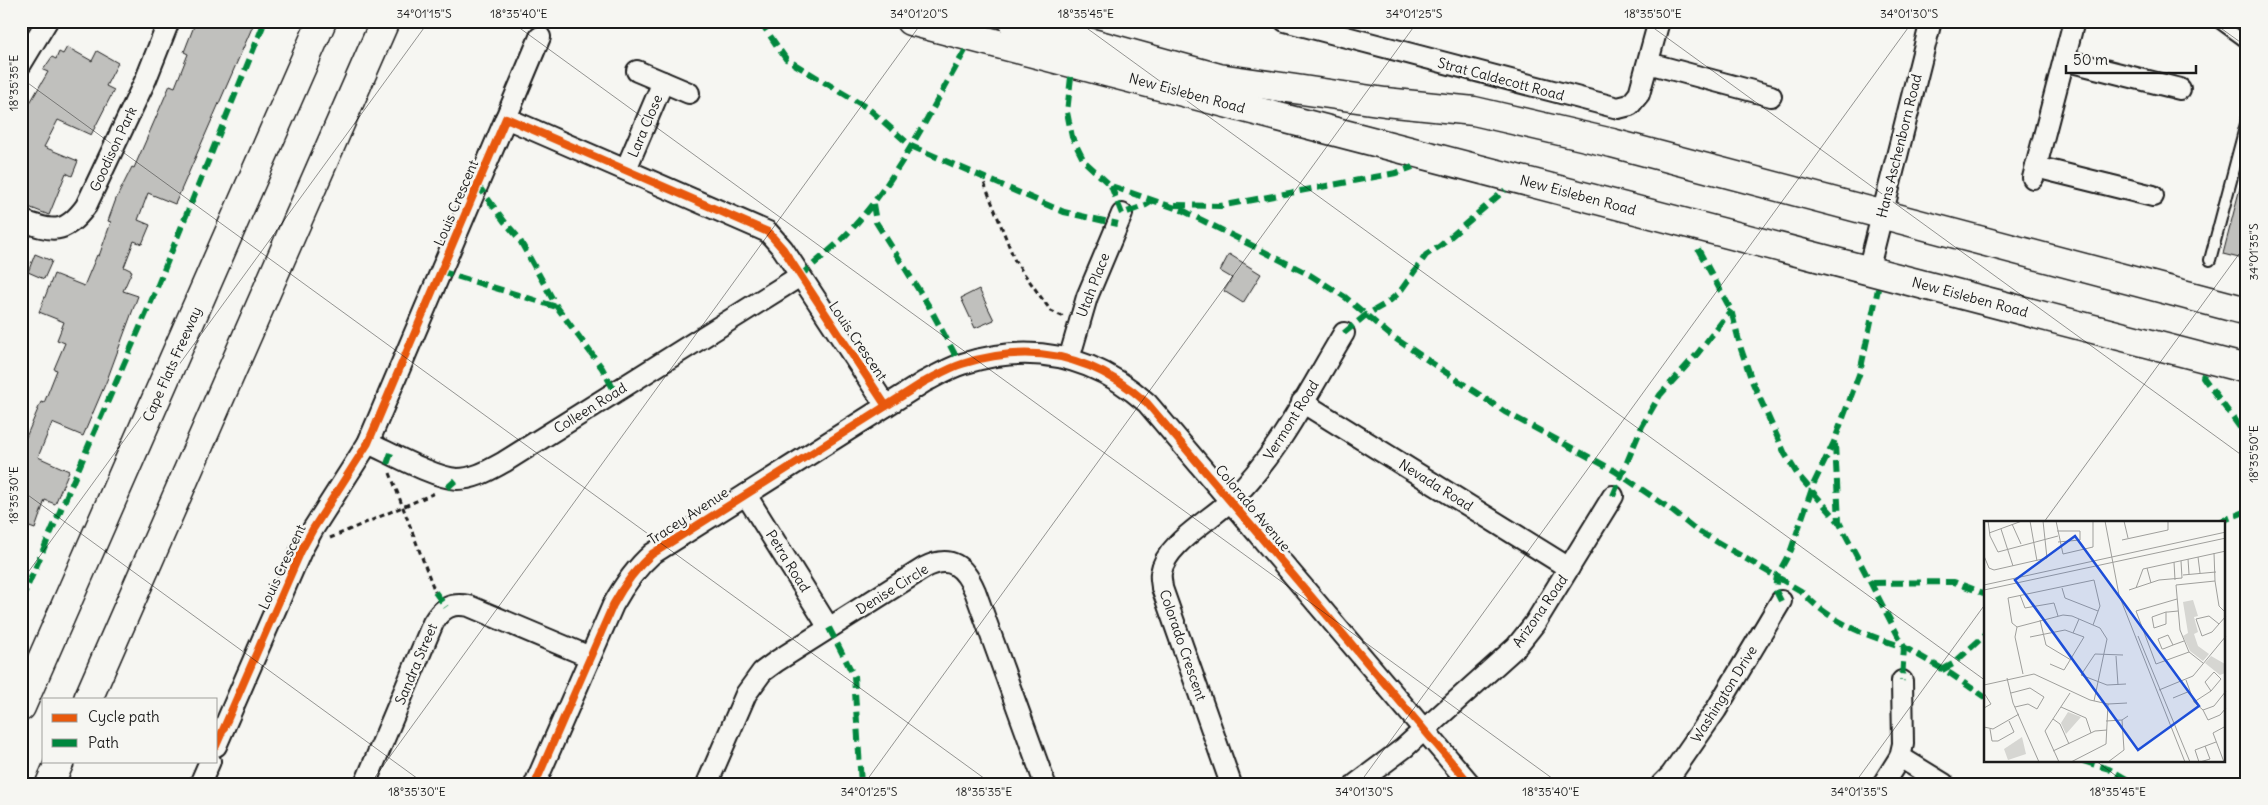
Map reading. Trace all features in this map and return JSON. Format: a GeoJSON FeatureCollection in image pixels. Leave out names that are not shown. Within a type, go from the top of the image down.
{"type":"FeatureCollection","features":[{"type":"Feature","properties":{"kind":"main road","name":"Cape Flats Freeway"},"geometry":{"type":"LineString","coordinates":[[21,707],[322,21]]}},
{"type":"Feature","properties":{"kind":"main road"},"geometry":{"type":"LineString","coordinates":[[88,698],[385,21]]}},
{"type":"Feature","properties":{"kind":"main road","name":"New Eisleben Road"},"geometry":{"type":"LineString","coordinates":[[910,21],[2247,369]]}},
{"type":"Feature","properties":{"kind":"main road","name":"New Eisleben Road"},"geometry":{"type":"LineString","coordinates":[[1012,21],[1220,78],[1385,102],[1474,111],[1612,143],[2247,310]]}},
{"type":"Feature","properties":{"kind":"main road"},"geometry":{"type":"LineString","coordinates":[[50,784],[60,762]]}},
{"type":"Feature","properties":{"kind":"street"},"geometry":{"type":"LineString","coordinates":[[21,64],[47,21]]}},
{"type":"Feature","properties":{"kind":"street","name":"Goodison Park"},"geometry":{"type":"LineString","coordinates":[[21,220],[54,230],[66,227],[76,219],[86,206],[146,79],[169,21]]}},
{"type":"Feature","properties":{"kind":"street","name":"Strat Caldecott Road"},"geometry":{"type":"LineString","coordinates":[[1285,21],[1612,108],[1625,107],[1636,100],[1642,88],[1659,21]]}},
{"type":"Feature","properties":{"kind":"street","name":"Hans Aschenborn Road"},"geometry":{"type":"LineString","coordinates":[[1868,271],[1931,21]]}},
{"type":"Feature","properties":{"kind":"street"},"geometry":{"type":"LineString","coordinates":[[2074,21],[2034,172],[2153,196]]}},
{"type":"Feature","properties":{"kind":"street"},"geometry":{"type":"LineString","coordinates":[[506,118],[540,37]]}},
{"type":"Feature","properties":{"kind":"street"},"geometry":{"type":"LineString","coordinates":[[2064,60],[2180,89]]}},
{"type":"Feature","properties":{"kind":"street"},"geometry":{"type":"LineString","coordinates":[[1648,63],[1770,96]]}},
{"type":"Feature","properties":{"kind":"street","name":"Lara Close"},"geometry":{"type":"LineString","coordinates":[[637,71],[689,93]]}},
{"type":"Feature","properties":{"kind":"street","name":"Lara Close"},"geometry":{"type":"LineString","coordinates":[[626,169],[663,82]]}},
{"type":"Feature","properties":{"kind":"street","name":"Louis Crescent"},"geometry":{"type":"LineString","coordinates":[[218,741],[312,529],[368,443],[506,118],[768,232],[783,249],[886,406]]}},
{"type":"Feature","properties":{"kind":"street","name":"Utah Place"},"geometry":{"type":"LineString","coordinates":[[1069,359],[1079,323],[1122,214]]}},
{"type":"Feature","properties":{"kind":"street","name":"Colleen Road"},"geometry":{"type":"LineString","coordinates":[[368,443],[434,472],[457,479],[479,476],[800,276]]}},
{"type":"Feature","properties":{"kind":"street","name":"Vermont Road"},"geometry":{"type":"LineString","coordinates":[[1230,501],[1266,460],[1344,333]]}},
{"type":"Feature","properties":{"kind":"street","name":"Colorado Avenue"},"geometry":{"type":"LineString","coordinates":[[960,364],[1009,354],[1036,354],[1069,359],[1104,371],[1127,385],[1147,403],[1470,784]]}},
{"type":"Feature","properties":{"kind":"street","name":"Tracey Avenue"},"geometry":{"type":"LineString","coordinates":[[535,784],[613,605],[624,584],[636,569],[652,554],[746,494],[924,382],[960,364]]}},
{"type":"Feature","properties":{"kind":"street","name":"Nevada Road"},"geometry":{"type":"LineString","coordinates":[[1302,402],[1569,568]]}},
{"type":"Feature","properties":{"kind":"street","name":"Petra Road"},"geometry":{"type":"LineString","coordinates":[[746,494],[830,628]]}},
{"type":"Feature","properties":{"kind":"street","name":"Arizona Road"},"geometry":{"type":"LineString","coordinates":[[1424,729],[1516,648],[1535,623],[1613,496]]}},
{"type":"Feature","properties":{"kind":"street","name":"Colorado Crescent"},"geometry":{"type":"LineString","coordinates":[[1230,501],[1175,547],[1165,561],[1160,574],[1162,588],[1231,784]]}},
{"type":"Feature","properties":{"kind":"street","name":"Denise Circle"},"geometry":{"type":"LineString","coordinates":[[707,784],[752,683],[777,661],[936,562],[954,564],[963,570],[975,591],[1045,784]]}},
{"type":"Feature","properties":{"kind":"street","name":"Washington Drive"},"geometry":{"type":"LineString","coordinates":[[1671,781],[1781,601]]}},
{"type":"Feature","properties":{"kind":"street","name":"Sandra Street"},"geometry":{"type":"LineString","coordinates":[[365,784],[433,623],[438,614],[446,607],[457,604],[469,606],[590,657]]}},
{"type":"Feature","properties":{"kind":"street"},"geometry":{"type":"LineString","coordinates":[[1883,784],[1900,757],[1903,730],[1902,681]]}},
{"type":"Feature","properties":{"kind":"street"},"geometry":{"type":"LineString","coordinates":[[1356,784],[1385,763],[1424,729]]}},
{"type":"Feature","properties":{"kind":"street"},"geometry":{"type":"LineString","coordinates":[[1900,757],[1944,784]]}},
{"type":"Feature","properties":{"kind":"street"},"geometry":{"type":"LineString","coordinates":[[200,784],[210,762]]}},
{"type":"Feature","properties":{"kind":"lane"},"geometry":{"type":"LineString","coordinates":[[2217,21],[2247,43]]}},
{"type":"Feature","properties":{"kind":"lane"},"geometry":{"type":"LineString","coordinates":[[2210,260],[2247,120]]}},
{"type":"Feature","properties":{"kind":"path"},"geometry":{"type":"LineString","coordinates":[[981,175],[1015,261],[1051,311],[1079,323]]}},
{"type":"Feature","properties":{"kind":"path"},"geometry":{"type":"LineString","coordinates":[[390,472],[435,592]]}},
{"type":"Feature","properties":{"kind":"path"},"geometry":{"type":"LineString","coordinates":[[324,540],[438,492]]}},
{"type":"Feature","properties":{"kind":"building"},"geometry":{"type":"Polygon","coordinates":[[[196,21],[255,21],[175,204],[148,193],[138,220],[150,225],[142,244],[134,241],[124,267],[132,271],[123,291],[138,296],[107,380],[83,436],[52,423],[38,457],[69,471],[55,504],[45,500],[35,529],[21,524],[21,449],[41,402],[44,403],[57,370],[54,369],[65,343],[57,340],[64,322],[39,312],[54,274],[84,286],[97,255],[99,256],[111,222],[108,221],[116,199],[132,167],[134,168],[170,85],[175,87],[188,54],[184,52],[196,21]]]}},
{"type":"Feature","properties":{"kind":"building"},"geometry":{"type":"Polygon","coordinates":[[[67,47],[92,61],[97,51],[118,63],[106,86],[114,90],[91,135],[58,120],[44,147],[78,161],[72,176],[66,173],[49,215],[21,204],[21,118],[48,72],[43,70],[52,57],[56,59],[59,52],[63,54],[67,47]]]}},
{"type":"Feature","properties":{"kind":"building"},"geometry":{"type":"Polygon","coordinates":[[[2242,180],[2247,181],[2247,260],[2223,254],[2242,180]]]}},
{"type":"Feature","properties":{"kind":"building"},"geometry":{"type":"Polygon","coordinates":[[[35,254],[52,261],[44,279],[28,272],[35,254]]]}},
{"type":"Feature","properties":{"kind":"building"},"geometry":{"type":"Polygon","coordinates":[[[1229,254],[1261,274],[1243,303],[1224,291],[1232,278],[1220,271],[1229,254]]]}},
{"type":"Feature","properties":{"kind":"building"},"geometry":{"type":"Polygon","coordinates":[[[979,289],[994,320],[975,328],[961,298],[979,289]]]}},
{"type":"Feature","properties":{"kind":"marked path"},"geometry":{"type":"LineString","coordinates":[[21,601],[151,302],[265,21]]}},
{"type":"Feature","properties":{"kind":"marked path"},"geometry":{"type":"LineString","coordinates":[[760,21],[786,59],[869,109],[911,146],[1064,212],[1118,224]]}},
{"type":"Feature","properties":{"kind":"marked path"},"geometry":{"type":"LineString","coordinates":[[800,276],[843,238],[872,204],[902,162],[966,49]]}},
{"type":"Feature","properties":{"kind":"marked path"},"geometry":{"type":"LineString","coordinates":[[1071,77],[1067,112],[1072,137],[1084,161],[1111,186],[1184,211],[1310,275],[1345,297],[1390,335],[1505,412],[1615,471],[1666,506],[1695,529],[1801,591],[1812,602],[1836,619],[1861,632],[1904,647],[1902,681]]}},
{"type":"Feature","properties":{"kind":"marked path"},"geometry":{"type":"LineString","coordinates":[[1175,205],[1220,206],[1396,173],[1413,167]]}},
{"type":"Feature","properties":{"kind":"marked path"},"geometry":{"type":"LineString","coordinates":[[477,184],[518,237],[557,307],[602,368],[615,392]]}},
{"type":"Feature","properties":{"kind":"marked path"},"geometry":{"type":"LineString","coordinates":[[1111,186],[1122,214],[1154,200]]}},
{"type":"Feature","properties":{"kind":"marked path"},"geometry":{"type":"LineString","coordinates":[[1344,333],[1366,315],[1387,303],[1399,293],[1426,255],[1440,246],[1505,190]]}},
{"type":"Feature","properties":{"kind":"marked path"},"geometry":{"type":"LineString","coordinates":[[873,204],[876,222],[930,308],[960,364]]}},
{"type":"Feature","properties":{"kind":"marked path"},"geometry":{"type":"LineString","coordinates":[[1698,249],[1731,310],[1752,381],[1785,454],[1798,475],[1839,522]]}},
{"type":"Feature","properties":{"kind":"marked path"},"geometry":{"type":"LineString","coordinates":[[440,271],[557,307]]}},
{"type":"Feature","properties":{"kind":"marked path"},"geometry":{"type":"LineString","coordinates":[[1781,601],[1775,589],[1777,576],[1791,550],[1814,483],[1834,442],[1860,372],[1878,289]]}},
{"type":"Feature","properties":{"kind":"marked path"},"geometry":{"type":"LineString","coordinates":[[1613,496],[1642,426],[1660,395],[1698,353],[1731,310]]}},
{"type":"Feature","properties":{"kind":"marked path"},"geometry":{"type":"LineString","coordinates":[[2204,374],[2203,377],[2247,437]]}},
{"type":"Feature","properties":{"kind":"marked path"},"geometry":{"type":"LineString","coordinates":[[1835,444],[1839,522],[1904,647],[1951,674],[1984,697]]}},
{"type":"Feature","properties":{"kind":"marked path"},"geometry":{"type":"LineString","coordinates":[[387,464],[391,453]]}},
{"type":"Feature","properties":{"kind":"marked path"},"geometry":{"type":"LineString","coordinates":[[447,488],[457,479]]}},
{"type":"Feature","properties":{"kind":"marked path"},"geometry":{"type":"LineString","coordinates":[[2222,521],[2247,511]]}},
{"type":"Feature","properties":{"kind":"marked path"},"geometry":{"type":"LineString","coordinates":[[1873,583],[1954,582],[1984,593]]}},
{"type":"Feature","properties":{"kind":"marked path"},"geometry":{"type":"LineString","coordinates":[[435,592],[446,607]]}},
{"type":"Feature","properties":{"kind":"marked path"},"geometry":{"type":"LineString","coordinates":[[829,628],[854,676],[861,784]]}},
{"type":"Feature","properties":{"kind":"marked path"},"geometry":{"type":"LineString","coordinates":[[1942,670],[1953,664],[1984,636]]}},
{"type":"Feature","properties":{"kind":"marked path"},"geometry":{"type":"LineString","coordinates":[[2086,762],[2109,769],[2135,784]]}},
{"type":"Feature","properties":{"kind":"cycle path"},"geometry":{"type":"LineString","coordinates":[[218,741],[301,551],[368,443],[506,118],[768,232],[783,249],[886,406]]}},
{"type":"Feature","properties":{"kind":"cycle path"},"geometry":{"type":"LineString","coordinates":[[535,784],[613,605],[630,578],[652,554],[924,382],[957,366],[988,357],[1012,354],[1037,354],[1060,357],[1083,364],[1105,374],[1147,403],[1470,784]]}}]}
